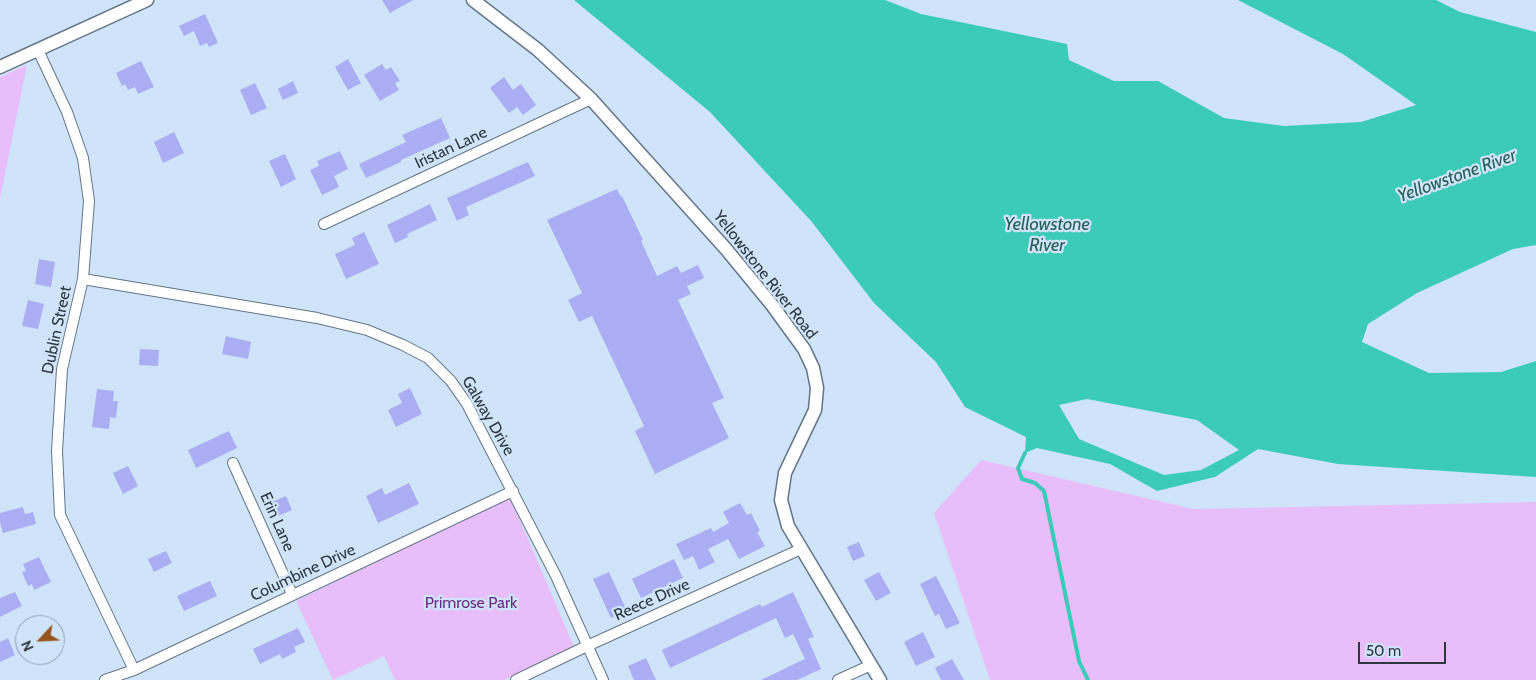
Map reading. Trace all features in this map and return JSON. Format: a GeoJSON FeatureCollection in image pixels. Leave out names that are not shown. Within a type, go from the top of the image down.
{"type":"FeatureCollection","features":[{"type":"Feature","properties":{"kind":"street"},"geometry":{"type":"LineString","coordinates":[[0,67],[147,0]]}},
{"type":"Feature","properties":{"kind":"street","name":"Yellowstone River Road"},"geometry":{"type":"LineString","coordinates":[[473,0],[538,50],[591,99],[726,249],[772,305],[804,349],[813,368],[817,388],[815,410],[785,473],[781,500],[788,526],[880,680]]}},
{"type":"Feature","properties":{"kind":"street","name":"Dublin Street"},"geometry":{"type":"LineString","coordinates":[[38,50],[68,112],[83,158],[89,200],[83,279],[62,369],[57,450],[60,515],[134,670]]}},
{"type":"Feature","properties":{"kind":"street","name":"Iristan Lane"},"geometry":{"type":"LineString","coordinates":[[324,224],[591,99]]}},
{"type":"Feature","properties":{"kind":"street","name":"Galway Drive"},"geometry":{"type":"LineString","coordinates":[[83,279],[316,318],[368,330],[428,358],[451,381],[467,404],[556,576],[603,680]]}},
{"type":"Feature","properties":{"kind":"street","name":"Erin Lane"},"geometry":{"type":"LineString","coordinates":[[233,463],[292,594]]}},
{"type":"Feature","properties":{"kind":"street","name":"Columbine Drive"},"geometry":{"type":"LineString","coordinates":[[106,680],[134,670],[513,491]]}},
{"type":"Feature","properties":{"kind":"street","name":"Reece Drive"},"geometry":{"type":"LineString","coordinates":[[516,680],[801,549]]}},
{"type":"Feature","properties":{"kind":"street"},"geometry":{"type":"LineString","coordinates":[[838,680],[871,665]]}},
{"type":"Feature","properties":{"kind":"green space"},"geometry":{"type":"Polygon","coordinates":[[[27,65],[0,199],[0,77],[27,65]]]}},
{"type":"Feature","properties":{"kind":"green space"},"geometry":{"type":"Polygon","coordinates":[[[981,460],[1193,509],[1536,502],[1536,680],[990,680],[934,513],[981,460]]]}},
{"type":"Feature","properties":{"kind":"green space","name":"Primrose Park"},"geometry":{"type":"Polygon","coordinates":[[[510,497],[574,647],[504,680],[395,680],[384,656],[333,680],[296,601],[510,497]]]}},
{"type":"Feature","properties":{"kind":"water","name":"Yellowstone River"},"geometry":{"type":"Polygon","coordinates":[[[574,0],[885,0],[921,14],[1067,44],[1069,60],[1114,81],[1158,81],[1224,118],[1284,126],[1361,122],[1416,105],[1343,54],[1238,0],[1436,0],[1460,12],[1536,32],[1536,245],[1513,249],[1417,293],[1368,324],[1362,342],[1429,373],[1501,372],[1536,361],[1536,477],[1338,464],[1258,449],[1215,477],[1157,491],[1110,464],[1037,448],[1025,453],[1026,437],[965,407],[936,362],[874,303],[812,222],[710,112],[574,0]],[[1087,399],[1059,405],[1079,439],[1164,475],[1201,470],[1239,450],[1197,420],[1087,399]]]}},
{"type":"Feature","properties":{"kind":"building"},"geometry":{"type":"Polygon","coordinates":[[[382,0],[413,0],[390,13],[382,0]]]}},
{"type":"Feature","properties":{"kind":"building"},"geometry":{"type":"Polygon","coordinates":[[[205,14],[218,43],[209,47],[207,43],[200,46],[194,31],[184,36],[179,26],[205,14]]]}},
{"type":"Feature","properties":{"kind":"building"},"geometry":{"type":"Polygon","coordinates":[[[348,59],[361,83],[348,90],[335,67],[348,59]]]}},
{"type":"Feature","properties":{"kind":"building"},"geometry":{"type":"Polygon","coordinates":[[[141,61],[154,87],[138,94],[135,87],[128,90],[125,84],[122,86],[116,73],[141,61]]]}},
{"type":"Feature","properties":{"kind":"building"},"geometry":{"type":"Polygon","coordinates":[[[382,64],[386,70],[391,67],[400,81],[395,83],[399,90],[380,101],[364,75],[382,64]]]}},
{"type":"Feature","properties":{"kind":"building"},"geometry":{"type":"Polygon","coordinates":[[[504,77],[513,90],[521,84],[536,105],[523,115],[517,107],[509,113],[490,88],[504,77]]]}},
{"type":"Feature","properties":{"kind":"building"},"geometry":{"type":"Polygon","coordinates":[[[293,81],[298,93],[283,100],[278,89],[293,81]]]}},
{"type":"Feature","properties":{"kind":"building"},"geometry":{"type":"Polygon","coordinates":[[[255,83],[267,108],[251,115],[240,90],[255,83]]]}},
{"type":"Feature","properties":{"kind":"building"},"geometry":{"type":"Polygon","coordinates":[[[441,118],[450,138],[366,178],[359,164],[406,142],[402,135],[441,118]]]}},
{"type":"Feature","properties":{"kind":"building"},"geometry":{"type":"Polygon","coordinates":[[[174,132],[184,153],[163,163],[154,142],[174,132]]]}},
{"type":"Feature","properties":{"kind":"building"},"geometry":{"type":"Polygon","coordinates":[[[340,151],[348,169],[334,176],[339,187],[322,195],[310,170],[319,166],[317,161],[340,151]]]}},
{"type":"Feature","properties":{"kind":"building"},"geometry":{"type":"Polygon","coordinates":[[[285,154],[296,179],[281,187],[269,161],[285,154]]]}},
{"type":"Feature","properties":{"kind":"building"},"geometry":{"type":"Polygon","coordinates":[[[528,162],[535,176],[466,207],[469,215],[457,221],[447,198],[528,162]]]}},
{"type":"Feature","properties":{"kind":"building"},"geometry":{"type":"Polygon","coordinates":[[[617,189],[643,240],[641,241],[657,276],[677,266],[681,273],[698,265],[704,278],[687,286],[691,294],[678,300],[724,398],[712,403],[729,438],[655,474],[635,431],[644,426],[592,316],[579,322],[568,300],[582,293],[547,220],[617,189]]]}},
{"type":"Feature","properties":{"kind":"building"},"geometry":{"type":"Polygon","coordinates":[[[430,204],[437,220],[407,234],[408,237],[395,243],[387,225],[430,204]]]}},
{"type":"Feature","properties":{"kind":"building"},"geometry":{"type":"Polygon","coordinates":[[[364,232],[379,264],[346,279],[335,254],[355,245],[352,238],[364,232]]]}},
{"type":"Feature","properties":{"kind":"building"},"geometry":{"type":"Polygon","coordinates":[[[39,259],[55,262],[51,287],[35,284],[39,259]]]}},
{"type":"Feature","properties":{"kind":"building"},"geometry":{"type":"Polygon","coordinates":[[[28,300],[44,304],[38,329],[22,326],[28,300]]]}},
{"type":"Feature","properties":{"kind":"building"},"geometry":{"type":"Polygon","coordinates":[[[226,336],[251,342],[248,359],[222,354],[226,336]]]}},
{"type":"Feature","properties":{"kind":"building"},"geometry":{"type":"Polygon","coordinates":[[[140,349],[159,350],[158,366],[139,365],[140,349]]]}},
{"type":"Feature","properties":{"kind":"building"},"geometry":{"type":"Polygon","coordinates":[[[410,388],[422,414],[396,427],[388,410],[402,403],[398,394],[410,388]]]}},
{"type":"Feature","properties":{"kind":"building"},"geometry":{"type":"Polygon","coordinates":[[[97,389],[114,391],[113,401],[118,401],[116,418],[110,417],[109,429],[92,427],[97,389]]]}},
{"type":"Feature","properties":{"kind":"building"},"geometry":{"type":"Polygon","coordinates":[[[229,431],[237,448],[196,468],[188,450],[229,431]]]}},
{"type":"Feature","properties":{"kind":"building"},"geometry":{"type":"Polygon","coordinates":[[[128,466],[138,486],[123,494],[113,473],[128,466]]]}},
{"type":"Feature","properties":{"kind":"building"},"geometry":{"type":"Polygon","coordinates":[[[409,483],[419,504],[378,523],[366,496],[382,488],[385,495],[409,483]]]}},
{"type":"Feature","properties":{"kind":"building"},"geometry":{"type":"Polygon","coordinates":[[[286,496],[292,510],[278,516],[272,502],[286,496]]]}},
{"type":"Feature","properties":{"kind":"building"},"geometry":{"type":"Polygon","coordinates":[[[740,503],[747,515],[751,513],[760,531],[757,532],[765,546],[739,559],[728,539],[708,549],[715,562],[699,570],[693,556],[684,560],[676,544],[711,528],[713,532],[729,523],[723,512],[740,503]]]}},
{"type":"Feature","properties":{"kind":"building"},"geometry":{"type":"Polygon","coordinates":[[[23,507],[25,514],[33,512],[36,524],[3,533],[0,513],[23,507]]]}},
{"type":"Feature","properties":{"kind":"building"},"geometry":{"type":"Polygon","coordinates":[[[859,542],[865,556],[853,561],[847,547],[859,542]]]}},
{"type":"Feature","properties":{"kind":"building"},"geometry":{"type":"Polygon","coordinates":[[[166,551],[172,563],[154,572],[148,559],[166,551]]]}},
{"type":"Feature","properties":{"kind":"building"},"geometry":{"type":"Polygon","coordinates":[[[39,557],[51,582],[34,590],[32,584],[28,586],[22,572],[26,571],[23,564],[39,557]]]}},
{"type":"Feature","properties":{"kind":"building"},"geometry":{"type":"Polygon","coordinates":[[[674,559],[683,578],[641,598],[632,579],[674,559]]]}},
{"type":"Feature","properties":{"kind":"building"},"geometry":{"type":"Polygon","coordinates":[[[609,572],[627,611],[611,618],[593,579],[609,572]]]}},
{"type":"Feature","properties":{"kind":"building"},"geometry":{"type":"Polygon","coordinates":[[[879,572],[891,593],[876,601],[864,580],[879,572]]]}},
{"type":"Feature","properties":{"kind":"building"},"geometry":{"type":"Polygon","coordinates":[[[936,576],[960,623],[946,629],[939,614],[935,616],[920,584],[936,576]]]}},
{"type":"Feature","properties":{"kind":"building"},"geometry":{"type":"Polygon","coordinates":[[[210,581],[217,596],[184,611],[177,596],[210,581]]]}},
{"type":"Feature","properties":{"kind":"building"},"geometry":{"type":"Polygon","coordinates":[[[15,592],[22,606],[0,617],[0,598],[15,592]]]}},
{"type":"Feature","properties":{"kind":"building"},"geometry":{"type":"Polygon","coordinates":[[[793,592],[814,637],[808,639],[821,669],[797,680],[761,680],[805,659],[793,634],[785,638],[776,618],[670,668],[662,650],[760,604],[762,607],[793,592]]]}},
{"type":"Feature","properties":{"kind":"building"},"geometry":{"type":"Polygon","coordinates":[[[298,628],[305,642],[294,647],[296,652],[282,659],[280,654],[260,664],[253,649],[298,628]]]}},
{"type":"Feature","properties":{"kind":"building"},"geometry":{"type":"Polygon","coordinates":[[[923,632],[935,657],[916,666],[904,642],[923,632]]]}},
{"type":"Feature","properties":{"kind":"building"},"geometry":{"type":"Polygon","coordinates":[[[8,638],[15,655],[0,662],[0,642],[8,638]]]}},
{"type":"Feature","properties":{"kind":"building"},"geometry":{"type":"Polygon","coordinates":[[[646,658],[656,680],[634,680],[628,666],[646,658]]]}},
{"type":"Feature","properties":{"kind":"building"},"geometry":{"type":"Polygon","coordinates":[[[952,659],[964,680],[941,680],[935,668],[952,659]]]}},
{"type":"Feature","properties":{"kind":"waterway"},"geometry":{"type":"LineString","coordinates":[[1025,453],[1018,468],[1022,479],[1035,483],[1044,491],[1079,661],[1088,680]]}}]}
